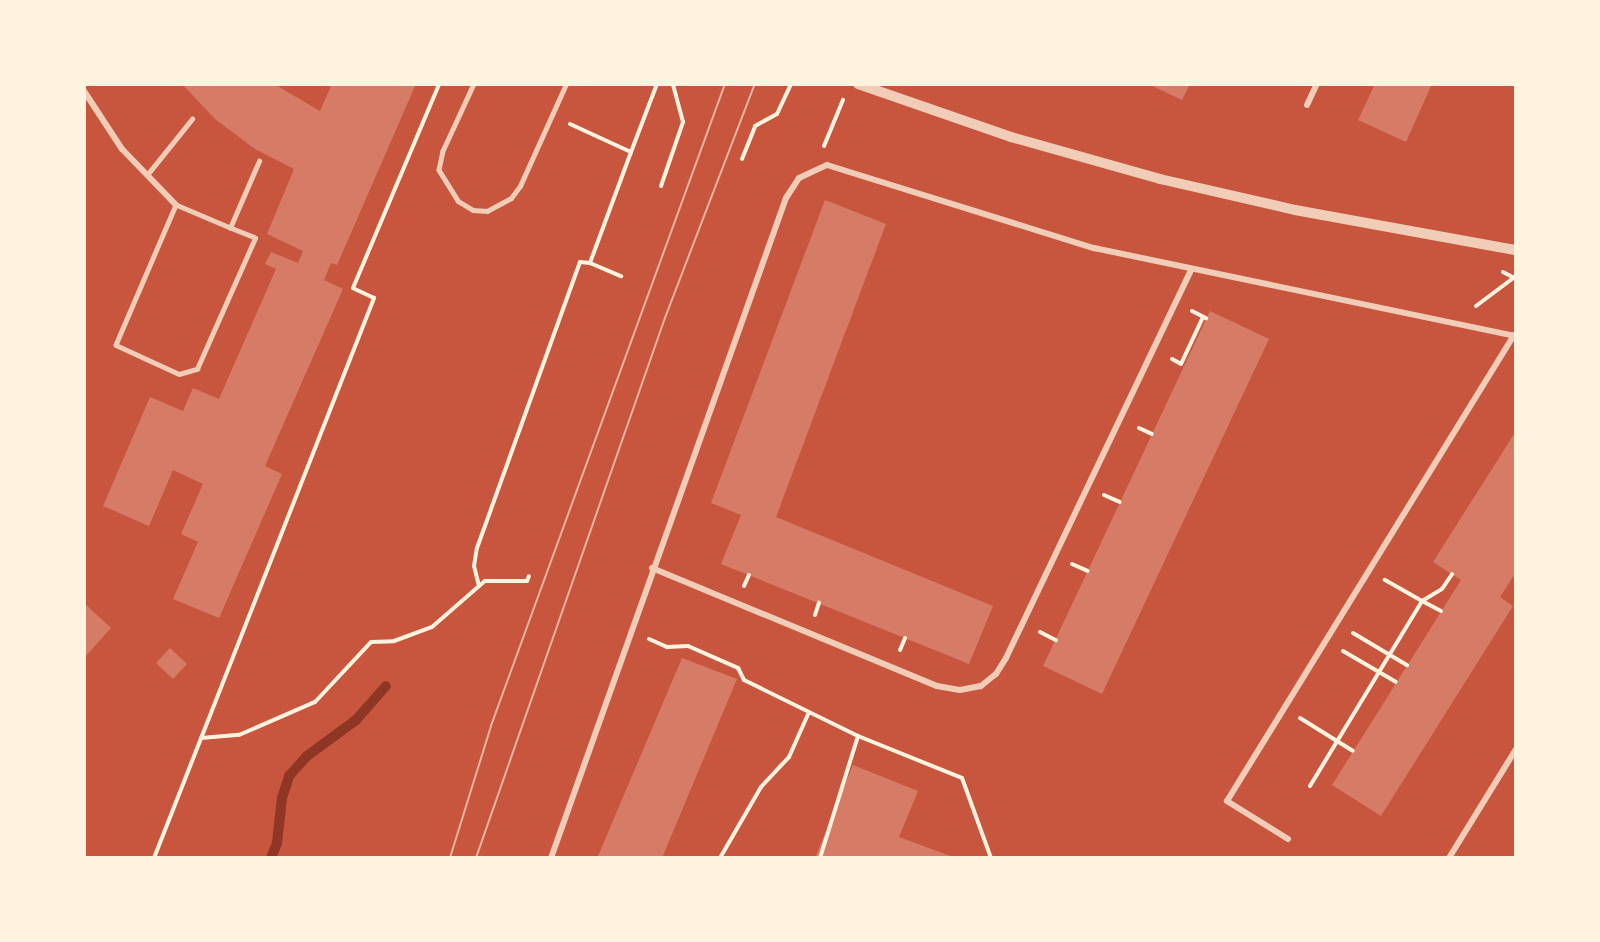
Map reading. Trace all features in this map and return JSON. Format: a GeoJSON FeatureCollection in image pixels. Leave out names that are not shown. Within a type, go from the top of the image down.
{"type":"FeatureCollection","features":[{"type":"Feature","properties":{"kind":"street"},"geometry":{"type":"LineString","coordinates":[[858,84],[1011,136],[1160,179],[1295,210],[1516,250]]}},
{"type":"Feature","properties":{"kind":"street"},"geometry":{"type":"LineString","coordinates":[[1307,105],[1317,84]]}},
{"type":"Feature","properties":{"kind":"street"},"geometry":{"type":"LineString","coordinates":[[84,91],[123,149],[176,205]]}},
{"type":"Feature","properties":{"kind":"street"},"geometry":{"type":"LineString","coordinates":[[551,858],[629,630],[786,198],[799,178],[827,165],[1094,248],[1191,270],[1453,320],[1515,335],[1227,801],[1288,839]]}},
{"type":"Feature","properties":{"kind":"street"},"geometry":{"type":"LineString","coordinates":[[652,568],[937,686],[960,690],[981,686],[996,674],[1006,658],[1191,270]]}},
{"type":"Feature","properties":{"kind":"street"},"geometry":{"type":"LineString","coordinates":[[1449,858],[1516,749]]}},
{"type":"Feature","properties":{"kind":"lane"},"geometry":{"type":"LineString","coordinates":[[474,84],[443,151],[439,170],[458,201],[473,210],[487,211],[512,198],[566,84]]}},
{"type":"Feature","properties":{"kind":"lane"},"geometry":{"type":"LineString","coordinates":[[147,175],[192,119]]}},
{"type":"Feature","properties":{"kind":"lane"},"geometry":{"type":"LineString","coordinates":[[230,228],[259,161]]}},
{"type":"Feature","properties":{"kind":"lane"},"geometry":{"type":"LineString","coordinates":[[176,205],[230,228],[255,238],[197,369],[180,374],[116,345],[176,205]]}},
{"type":"Feature","properties":{"kind":"path"},"geometry":{"type":"LineString","coordinates":[[154,858],[375,298],[353,288],[439,84]]}},
{"type":"Feature","properties":{"kind":"path"},"geometry":{"type":"LineString","coordinates":[[590,263],[657,84]]}},
{"type":"Feature","properties":{"kind":"path"},"geometry":{"type":"LineString","coordinates":[[661,186],[683,122],[674,84]]}},
{"type":"Feature","properties":{"kind":"path"},"geometry":{"type":"LineString","coordinates":[[742,159],[755,126],[777,114],[791,84]]}},
{"type":"Feature","properties":{"kind":"path"},"geometry":{"type":"LineString","coordinates":[[827,165],[824,146],[846,93]]}},
{"type":"Feature","properties":{"kind":"path"},"geometry":{"type":"LineString","coordinates":[[552,115],[631,152]]}},
{"type":"Feature","properties":{"kind":"path"},"geometry":{"type":"LineString","coordinates":[[479,586],[474,566],[477,548],[580,262],[590,263],[621,276]]}},
{"type":"Feature","properties":{"kind":"path"},"geometry":{"type":"LineString","coordinates":[[1453,320],[1498,293],[1516,276]]}},
{"type":"Feature","properties":{"kind":"path"},"geometry":{"type":"LineString","coordinates":[[1153,350],[1182,365],[1203,317]]}},
{"type":"Feature","properties":{"kind":"path"},"geometry":{"type":"LineString","coordinates":[[1369,571],[1441,611]]}},
{"type":"Feature","properties":{"kind":"path"},"geometry":{"type":"LineString","coordinates":[[1310,786],[1422,601],[1442,589],[1452,574]]}},
{"type":"Feature","properties":{"kind":"path"},"geometry":{"type":"LineString","coordinates":[[201,738],[239,735],[315,702],[371,642],[394,641],[432,627],[485,581],[527,581],[529,576]]}},
{"type":"Feature","properties":{"kind":"path"},"geometry":{"type":"LineString","coordinates":[[1336,623],[1407,665]]}},
{"type":"Feature","properties":{"kind":"path"},"geometry":{"type":"LineString","coordinates":[[629,630],[668,647],[688,646],[738,668],[744,680],[809,712],[858,736],[962,778],[991,858]]}},
{"type":"Feature","properties":{"kind":"path"},"geometry":{"type":"LineString","coordinates":[[1326,640],[1396,682]]}},
{"type":"Feature","properties":{"kind":"path"},"geometry":{"type":"LineString","coordinates":[[1284,708],[1353,751]]}},
{"type":"Feature","properties":{"kind":"path"},"geometry":{"type":"LineString","coordinates":[[720,858],[761,787],[789,757],[809,712]]}},
{"type":"Feature","properties":{"kind":"path"},"geometry":{"type":"LineString","coordinates":[[820,858],[858,736]]}},
{"type":"Feature","properties":{"kind":"building"},"geometry":{"type":"Polygon","coordinates":[[[182,84],[274,84],[320,111],[332,84],[416,84],[337,265],[331,263],[324,280],[343,289],[265,466],[282,474],[219,618],[173,599],[198,542],[181,534],[203,484],[173,470],[149,526],[103,506],[150,397],[183,411],[193,388],[219,399],[276,269],[265,264],[271,252],[298,263],[303,251],[267,234],[294,169],[255,149],[215,119],[182,84]]]}},
{"type":"Feature","properties":{"kind":"building"},"geometry":{"type":"Polygon","coordinates":[[[1148,84],[1190,84],[1182,100],[1148,84]]]}},
{"type":"Feature","properties":{"kind":"building"},"geometry":{"type":"Polygon","coordinates":[[[1375,84],[1432,84],[1406,142],[1358,120],[1375,84]]]}},
{"type":"Feature","properties":{"kind":"building"},"geometry":{"type":"Polygon","coordinates":[[[825,200],[886,224],[776,517],[993,606],[969,664],[721,564],[741,515],[711,503],[825,200]]]}},
{"type":"Feature","properties":{"kind":"building"},"geometry":{"type":"Polygon","coordinates":[[[1210,311],[1269,339],[1102,694],[1043,666],[1210,311]]]}},
{"type":"Feature","properties":{"kind":"building"},"geometry":{"type":"Polygon","coordinates":[[[1516,431],[1516,572],[1500,597],[1513,606],[1381,816],[1332,785],[1461,580],[1433,562],[1516,431]]]}},
{"type":"Feature","properties":{"kind":"building"},"geometry":{"type":"Polygon","coordinates":[[[84,603],[111,628],[84,658],[84,603]]]}},
{"type":"Feature","properties":{"kind":"building"},"geometry":{"type":"Polygon","coordinates":[[[170,648],[187,664],[173,679],[156,663],[170,648]]]}},
{"type":"Feature","properties":{"kind":"building"},"geometry":{"type":"Polygon","coordinates":[[[682,658],[737,679],[662,858],[598,856],[682,658]]]}},
{"type":"Feature","properties":{"kind":"building"},"geometry":{"type":"Polygon","coordinates":[[[853,765],[918,791],[899,837],[956,858],[815,858],[853,765]]]}},
{"type":"Feature","properties":{"kind":"waterway"},"geometry":{"type":"LineString","coordinates":[[271,858],[277,843],[282,798],[289,776],[307,756],[356,720],[386,686]]}},
{"type":"Feature","properties":{"kind":"tram line"},"geometry":{"type":"LineString","coordinates":[[450,858],[491,726],[725,84]]}},
{"type":"Feature","properties":{"kind":"tram line"},"geometry":{"type":"LineString","coordinates":[[476,858],[665,318],[755,84]]}}]}
